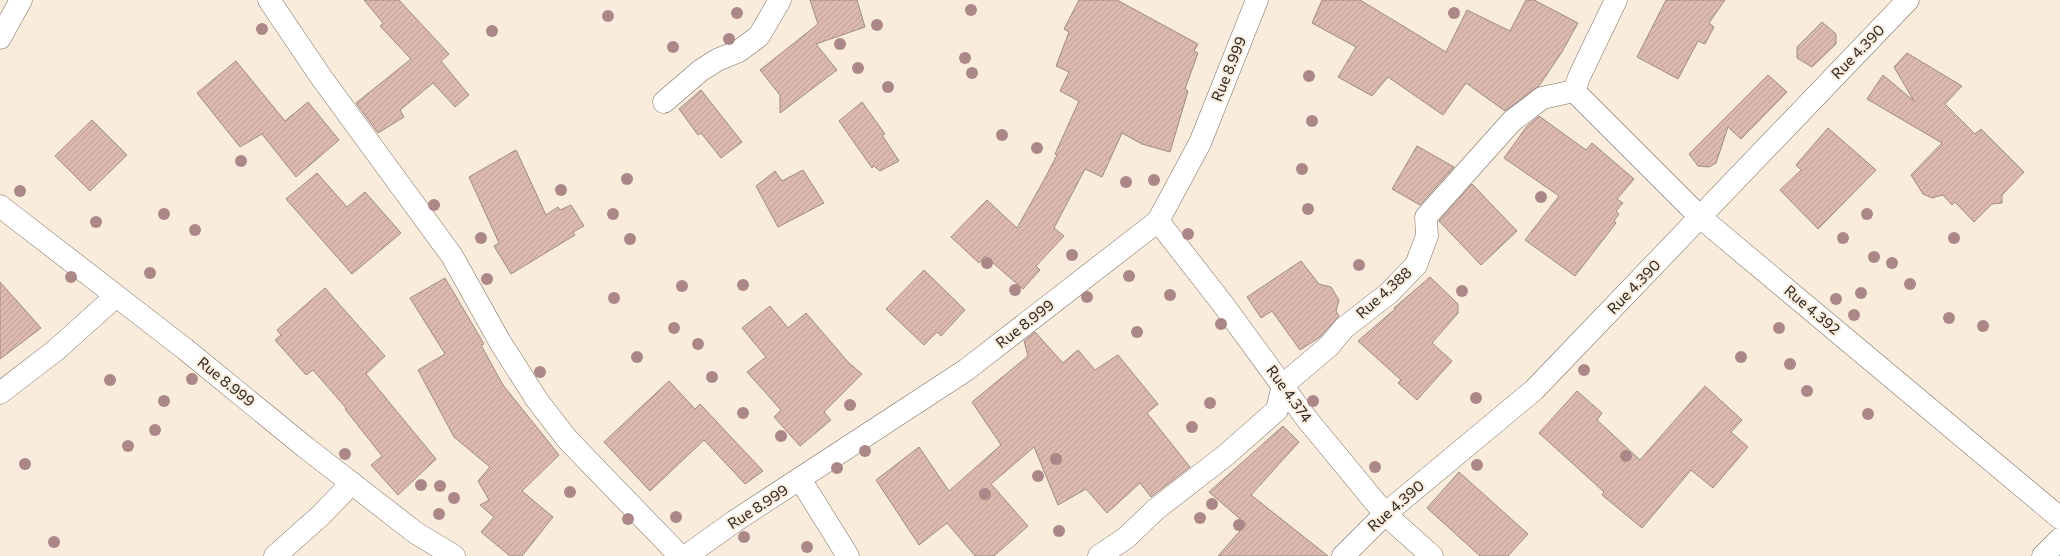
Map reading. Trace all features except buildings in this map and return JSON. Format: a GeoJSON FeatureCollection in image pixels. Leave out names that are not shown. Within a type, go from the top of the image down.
{"type":"FeatureCollection","features":[{"type":"Feature","properties":{"kind":"street"},"geometry":{"type":"LineString","coordinates":[[0,38],[22,0]]}},
{"type":"Feature","properties":{"kind":"street"},"geometry":{"type":"LineString","coordinates":[[269,0],[321,77],[452,256],[500,342],[537,400],[567,439],[680,556]]}},
{"type":"Feature","properties":{"kind":"street"},"geometry":{"type":"LineString","coordinates":[[664,102],[700,71],[717,60],[739,50],[759,36],[780,0]]}},
{"type":"Feature","properties":{"kind":"street","name":"Rue 8.999"},"geometry":{"type":"LineString","coordinates":[[686,556],[735,521],[966,370],[1158,221],[1200,143],[1257,0]]}},
{"type":"Feature","properties":{"kind":"street"},"geometry":{"type":"LineString","coordinates":[[1574,92],[1579,77],[1616,0]]}},
{"type":"Feature","properties":{"kind":"street","name":"Rue 4.390"},"geometry":{"type":"LineString","coordinates":[[1343,556],[1386,514],[1534,390],[1908,0]]}},
{"type":"Feature","properties":{"kind":"street","name":"Rue 4.392"},"geometry":{"type":"LineString","coordinates":[[1574,92],[1700,217],[2060,518]]}},
{"type":"Feature","properties":{"kind":"street","name":"Rue 4.388"},"geometry":{"type":"LineString","coordinates":[[1283,385],[1329,346],[1344,328],[1388,293],[1416,265],[1427,236],[1426,217],[1512,122],[1542,98],[1574,92]]}},
{"type":"Feature","properties":{"kind":"street","name":"Rue 8.999"},"geometry":{"type":"LineString","coordinates":[[0,206],[416,533],[454,556]]}},
{"type":"Feature","properties":{"kind":"street","name":"Rue 4.374"},"geometry":{"type":"LineString","coordinates":[[1158,221],[1283,385],[1306,418],[1386,514],[1432,556]]}},
{"type":"Feature","properties":{"kind":"street"},"geometry":{"type":"LineString","coordinates":[[0,393],[56,350],[116,296]]}},
{"type":"Feature","properties":{"kind":"street"},"geometry":{"type":"LineString","coordinates":[[1099,556],[1126,538],[1155,510],[1226,455],[1277,410],[1283,385]]}},
{"type":"Feature","properties":{"kind":"street"},"geometry":{"type":"LineString","coordinates":[[800,479],[848,556]]}},
{"type":"Feature","properties":{"kind":"street"},"geometry":{"type":"LineString","coordinates":[[275,556],[320,516],[352,483]]}},
{"type":"Feature","properties":{"kind":"street"},"geometry":{"type":"LineString","coordinates":[[2043,556],[2060,539]]}}]}
